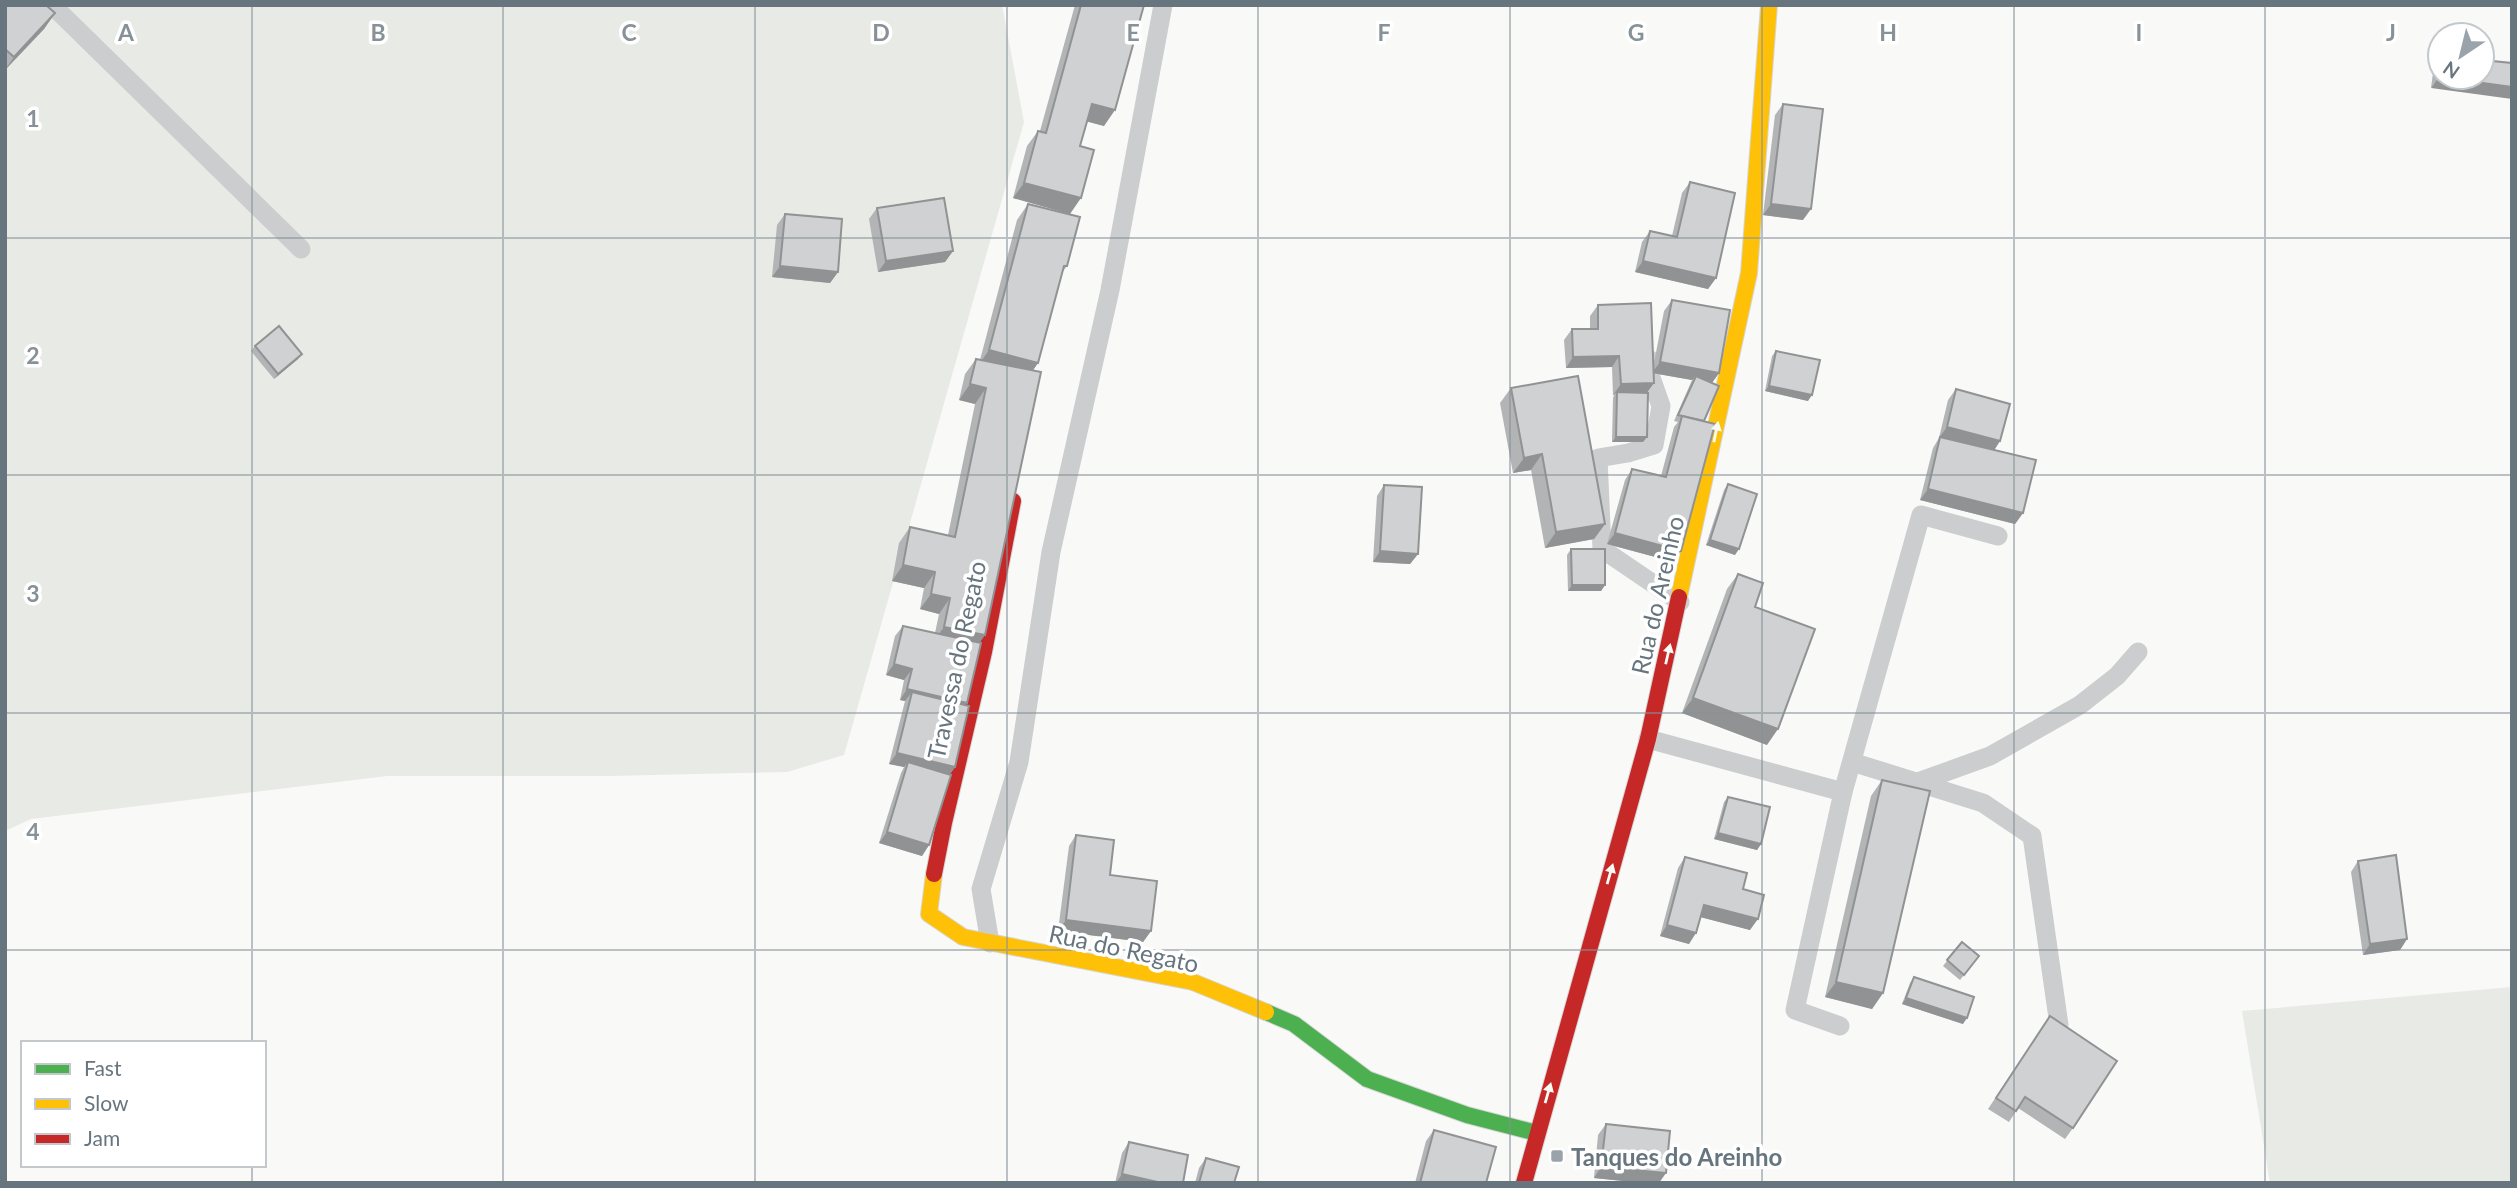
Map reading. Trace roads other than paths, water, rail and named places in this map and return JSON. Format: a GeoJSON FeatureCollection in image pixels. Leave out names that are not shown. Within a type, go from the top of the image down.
{"type":"FeatureCollection","features":[{"type":"Feature","properties":{"kind":"street","name":"Rua do Areinho"},"geometry":{"type":"LineString","coordinates":[[1524,1183],[1648,739],[1680,602],[1749,273],[1769,5]]}},
{"type":"Feature","properties":{"kind":"street","name":"Travessa do Regato"},"geometry":{"type":"LineString","coordinates":[[929,914],[933,876],[948,800],[979,674],[1016,484]]}},
{"type":"Feature","properties":{"kind":"street","name":"Rua do Regato"},"geometry":{"type":"LineString","coordinates":[[929,914],[963,937],[1193,982],[1294,1024],[1367,1079],[1466,1115],[1537,1133]]}},
{"type":"Feature","properties":{"kind":"lane"},"geometry":{"type":"LineString","coordinates":[[52,5],[302,249]]}},
{"type":"Feature","properties":{"kind":"lane"},"geometry":{"type":"LineString","coordinates":[[990,943],[981,889],[1018,762],[1051,552],[1110,290],[1163,5]]}},
{"type":"Feature","properties":{"kind":"lane"},"geometry":{"type":"LineString","coordinates":[[1649,345],[1649,372],[1661,406],[1654,445],[1598,458],[1602,549],[1680,602]]}},
{"type":"Feature","properties":{"kind":"lane"},"geometry":{"type":"LineString","coordinates":[[1840,1026],[1794,1010],[1843,792],[1921,515],[1998,536]]}},
{"type":"Feature","properties":{"kind":"lane"},"geometry":{"type":"LineString","coordinates":[[1918,782],[1990,755],[2080,705],[2117,676],[2138,652]]}},
{"type":"Feature","properties":{"kind":"lane"},"geometry":{"type":"LineString","coordinates":[[1648,739],[1843,792]]}},
{"type":"Feature","properties":{"kind":"lane"},"geometry":{"type":"LineString","coordinates":[[1852,762],[1983,803],[2032,836],[2059,1025]]}},
{"type":"Feature","properties":{"kind":"place","name":"Tanques do Areinho"},"geometry":{"type":"Point","coordinates":[1557,1156]}}]}
